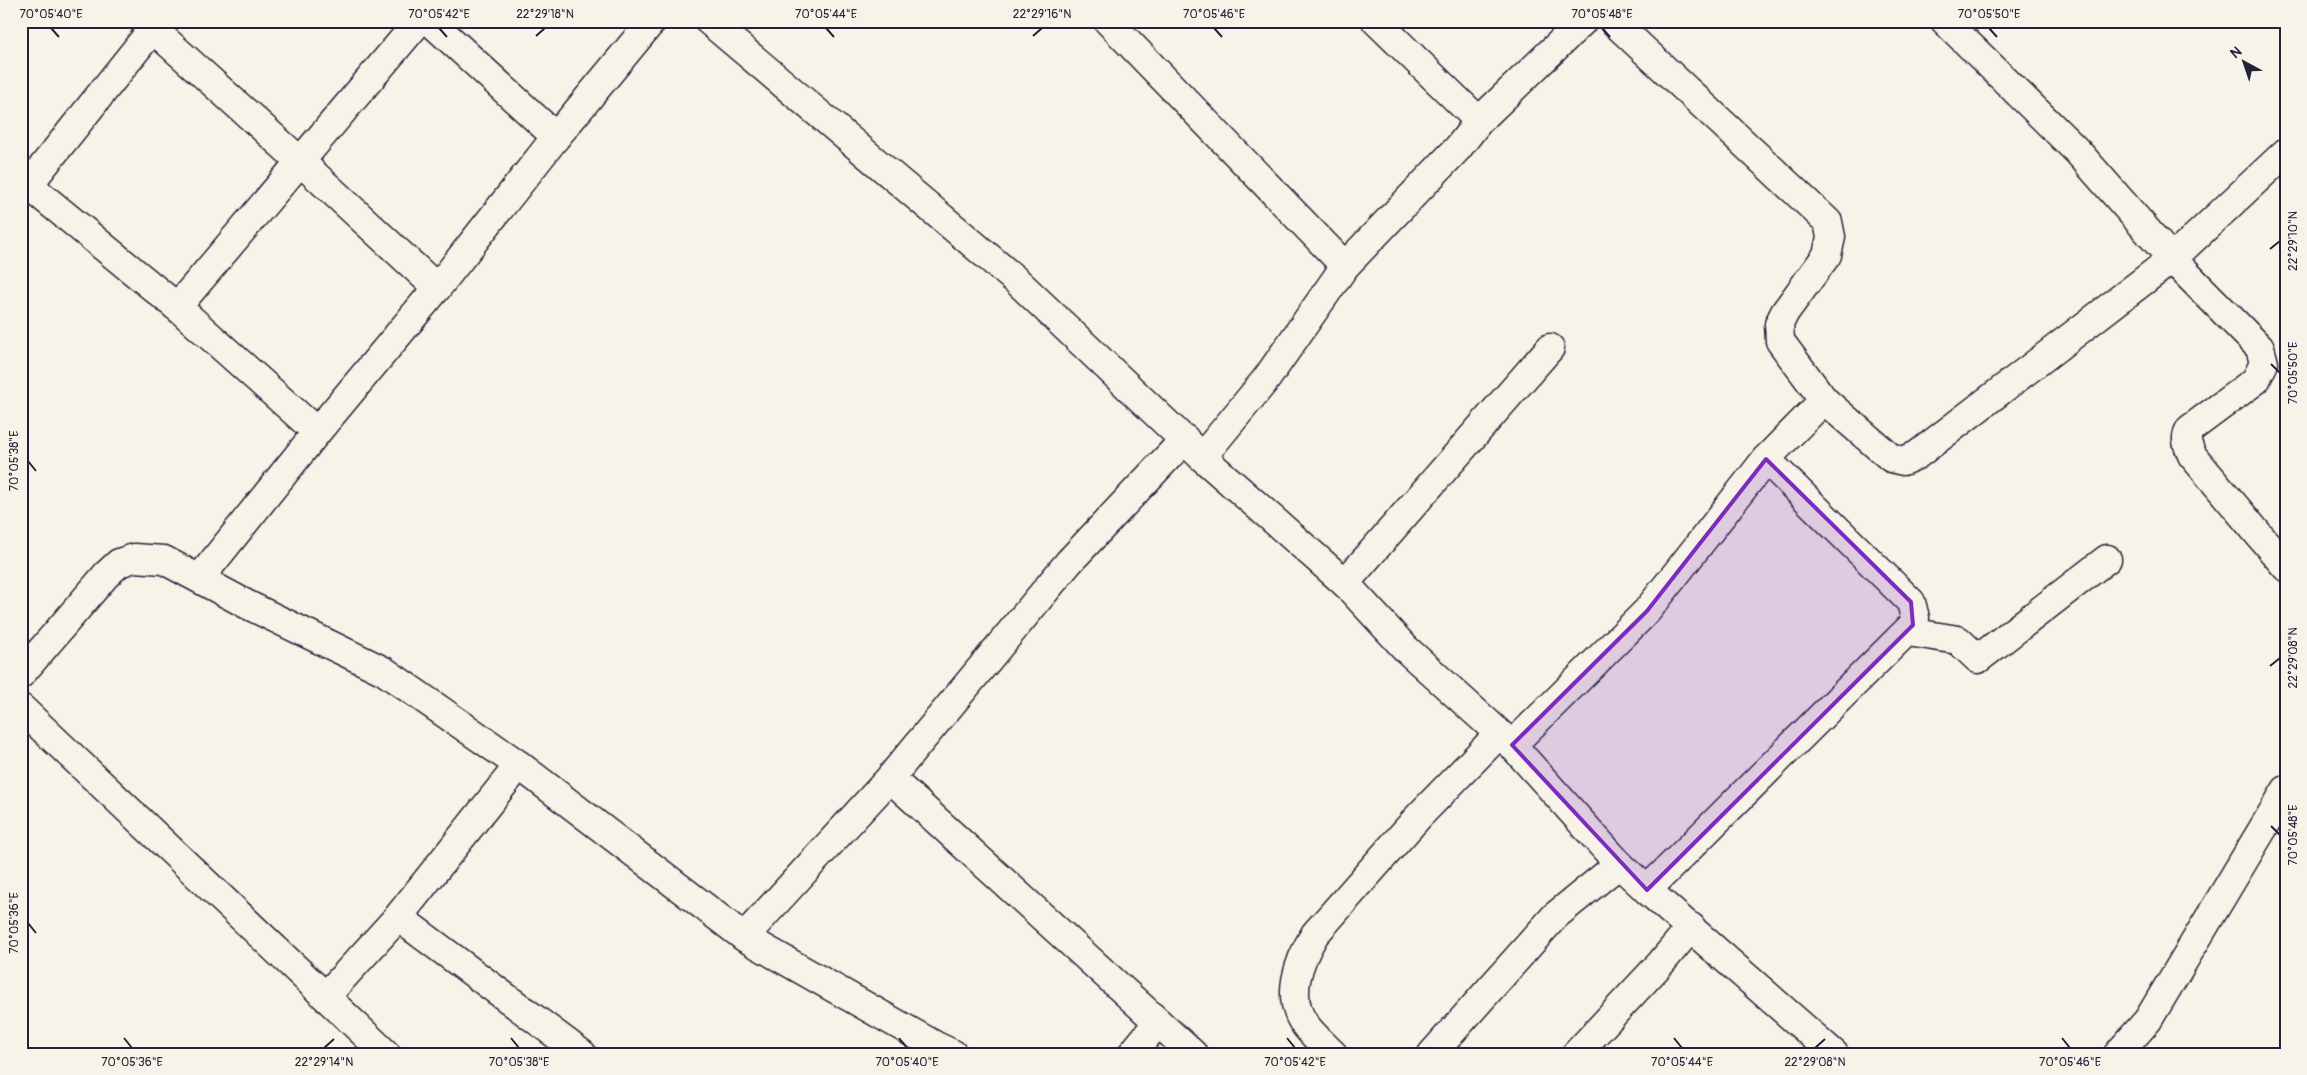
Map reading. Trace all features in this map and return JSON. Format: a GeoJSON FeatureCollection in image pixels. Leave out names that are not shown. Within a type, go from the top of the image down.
{"type":"FeatureCollection","features":[{"type":"Feature","properties":{"kind":"street"},"geometry":{"type":"LineString","coordinates":[[177,307],[419,21]]}},
{"type":"Feature","properties":{"kind":"street"},"geometry":{"type":"LineString","coordinates":[[430,21],[556,137]]}},
{"type":"Feature","properties":{"kind":"street"},"geometry":{"type":"LineString","coordinates":[[200,578],[652,21]]}},
{"type":"Feature","properties":{"kind":"street"},"geometry":{"type":"LineString","coordinates":[[709,21],[1018,282],[1194,448],[1345,583],[1406,649],[1506,740],[1619,864],[1834,1054]]}},
{"type":"Feature","properties":{"kind":"street"},"geometry":{"type":"LineString","coordinates":[[1108,21],[1345,266]]}},
{"type":"Feature","properties":{"kind":"street"},"geometry":{"type":"LineString","coordinates":[[1376,21],[1479,121]]}},
{"type":"Feature","properties":{"kind":"street"},"geometry":{"type":"LineString","coordinates":[[744,937],[890,778],[1069,562],[1194,448],[1267,378],[1345,266],[1458,148],[1479,121],[1582,21]]}},
{"type":"Feature","properties":{"kind":"street"},"geometry":{"type":"LineString","coordinates":[[1613,21],[1828,222],[1831,237],[1827,255],[1784,312],[1779,324],[1778,333],[1780,341],[1824,400],[1891,458],[1903,461],[1917,455],[2172,259],[2286,152]]}},
{"type":"Feature","properties":{"kind":"street"},"geometry":{"type":"LineString","coordinates":[[1945,21],[2078,152],[2172,259],[2260,348],[2264,363],[2256,380],[2190,429],[2186,436],[2186,442],[2192,455],[2286,567]]}},
{"type":"Feature","properties":{"kind":"street"},"geometry":{"type":"LineString","coordinates":[[317,432],[177,307],[24,186],[152,24],[437,288]]}},
{"type":"Feature","properties":{"kind":"street"},"geometry":{"type":"LineString","coordinates":[[1345,583],[1550,348]]}},
{"type":"Feature","properties":{"kind":"street"},"geometry":{"type":"LineString","coordinates":[[1333,1054],[1305,1024],[1297,1007],[1295,993],[1297,972],[1304,953],[1316,934],[1420,816],[1648,611],[1766,459],[1824,400]]}},
{"type":"Feature","properties":{"kind":"street"},"geometry":{"type":"LineString","coordinates":[[1647,890],[1908,632],[1915,618],[1910,602],[1766,459]]}},
{"type":"Feature","properties":{"kind":"street"},"geometry":{"type":"LineString","coordinates":[[21,674],[106,575],[119,563],[134,558],[164,560],[248,605],[384,671],[519,764],[744,937],[953,1054]]}},
{"type":"Feature","properties":{"kind":"street"},"geometry":{"type":"LineString","coordinates":[[1908,632],[1958,640],[1978,659],[2107,559]]}},
{"type":"Feature","properties":{"kind":"street"},"geometry":{"type":"LineString","coordinates":[[21,708],[386,1054]]}},
{"type":"Feature","properties":{"kind":"street"},"geometry":{"type":"LineString","coordinates":[[326,996],[398,917],[519,764]]}},
{"type":"Feature","properties":{"kind":"street"},"geometry":{"type":"LineString","coordinates":[[890,778],[1194,1054]]}},
{"type":"Feature","properties":{"kind":"street"},"geometry":{"type":"LineString","coordinates":[[2134,1048],[2148,1020],[2286,790]]}},
{"type":"Feature","properties":{"kind":"street"},"geometry":{"type":"LineString","coordinates":[[1432,1054],[1555,916],[1619,864]]}},
{"type":"Feature","properties":{"kind":"street"},"geometry":{"type":"LineString","coordinates":[[398,917],[582,1054]]}},
{"type":"Feature","properties":{"kind":"street"},"geometry":{"type":"LineString","coordinates":[[1576,1054],[1691,928]]}},
{"type":"Feature","properties":{"kind":"street"},"geometry":{"type":"LineString","coordinates":[[1132,1054],[1158,1022]]}},
{"type":"Feature","properties":{"kind":"highlighted area"},"geometry":{"type":"Polygon","coordinates":[[[1766,459],[1911,602],[1913,625],[1647,890],[1512,745],[1647,611],[1766,459]]]}}]}
